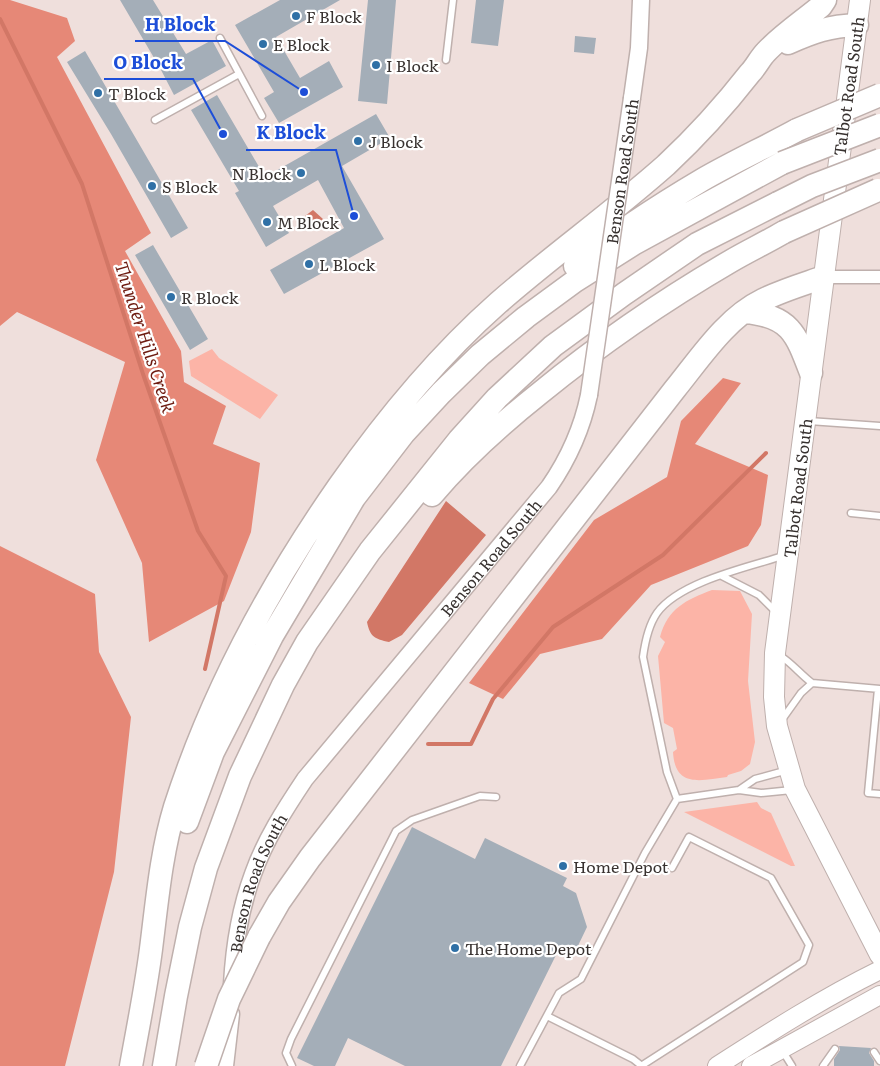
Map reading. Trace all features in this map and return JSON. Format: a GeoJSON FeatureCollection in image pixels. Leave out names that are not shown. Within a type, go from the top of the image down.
{"type":"FeatureCollection","features":[{"type":"Feature","properties":{"kind":"highway"},"geometry":{"type":"LineString","coordinates":[[148,973],[162,863],[174,809],[210,712],[248,634],[322,510],[408,393],[454,346],[497,304],[685,148],[752,72],[764,53],[821,6],[825,0]]}},
{"type":"Feature","properties":{"kind":"highway"},"geometry":{"type":"LineString","coordinates":[[752,72],[787,44],[809,34],[836,26],[857,25]]}},
{"type":"Feature","properties":{"kind":"highway"},"geometry":{"type":"LineString","coordinates":[[526,317],[560,278],[634,223],[703,180],[797,130],[880,95]]}},
{"type":"Feature","properties":{"kind":"highway"},"geometry":{"type":"LineString","coordinates":[[131,1066],[148,973],[170,873],[213,752],[294,596],[354,498],[404,433],[441,393],[474,362],[526,317],[575,280],[635,243],[782,164],[880,125]]}},
{"type":"Feature","properties":{"kind":"highway"},"geometry":{"type":"LineString","coordinates":[[164,1066],[190,927],[206,868],[240,776],[256,740],[282,685],[306,642],[370,551],[424,482],[497,398],[553,346],[592,317],[697,244],[812,186],[880,160]]}},
{"type":"Feature","properties":{"kind":"highway"},"geometry":{"type":"LineString","coordinates":[[306,642],[354,594],[396,538],[466,457],[568,370],[626,327],[731,260],[784,232],[879,190]]}},
{"type":"Feature","properties":{"kind":"highway"},"geometry":{"type":"LineString","coordinates":[[206,1066],[229,999],[259,937],[279,902],[310,858],[675,389],[726,327],[745,312],[762,300],[824,277]]}},
{"type":"Feature","properties":{"kind":"highway"},"geometry":{"type":"LineString","coordinates":[[745,312],[766,314],[786,324],[800,345],[811,372]]}},
{"type":"Feature","properties":{"kind":"main road","name":"Talbot Road South"},"geometry":{"type":"LineString","coordinates":[[860,0],[775,653],[774,697],[777,726],[795,789],[872,931],[880,955]]}},
{"type":"Feature","properties":{"kind":"main road"},"geometry":{"type":"LineString","coordinates":[[717,1066],[796,1016],[880,970]]}},
{"type":"Feature","properties":{"kind":"main road"},"geometry":{"type":"LineString","coordinates":[[751,1066],[880,995]]}},
{"type":"Feature","properties":{"kind":"street","name":"Benson Road South"},"geometry":{"type":"LineString","coordinates":[[225,1066],[234,965],[241,916],[252,874],[283,813],[311,772],[549,487],[561,470],[575,442],[589,394],[639,48],[641,0]]}},
{"type":"Feature","properties":{"kind":"street"},"geometry":{"type":"LineString","coordinates":[[824,277],[880,277]]}},
{"type":"Feature","properties":{"kind":"lane"},"geometry":{"type":"LineString","coordinates":[[446,60],[453,0]]}},
{"type":"Feature","properties":{"kind":"lane"},"geometry":{"type":"LineString","coordinates":[[220,38],[262,116]]}},
{"type":"Feature","properties":{"kind":"lane"},"geometry":{"type":"LineString","coordinates":[[155,120],[239,74]]}},
{"type":"Feature","properties":{"kind":"lane"},"geometry":{"type":"LineString","coordinates":[[805,420],[880,426]]}},
{"type":"Feature","properties":{"kind":"lane"},"geometry":{"type":"LineString","coordinates":[[851,513],[880,516]]}},
{"type":"Feature","properties":{"kind":"lane"},"geometry":{"type":"LineString","coordinates":[[677,799],[667,772],[644,657],[646,638],[657,613],[672,598],[696,584],[788,554]]}},
{"type":"Feature","properties":{"kind":"lane"},"geometry":{"type":"LineString","coordinates":[[722,576],[759,595],[780,616]]}},
{"type":"Feature","properties":{"kind":"lane"},"geometry":{"type":"LineString","coordinates":[[775,653],[791,663],[812,683],[879,689],[868,793],[880,794]]}},
{"type":"Feature","properties":{"kind":"lane"},"geometry":{"type":"LineString","coordinates":[[777,726],[801,693],[812,683]]}},
{"type":"Feature","properties":{"kind":"lane"},"geometry":{"type":"LineString","coordinates":[[739,790],[755,778],[789,769]]}},
{"type":"Feature","properties":{"kind":"lane"},"geometry":{"type":"LineString","coordinates":[[677,799],[739,790],[761,794],[795,789]]}},
{"type":"Feature","properties":{"kind":"lane"},"geometry":{"type":"LineString","coordinates":[[292,1066],[286,1053],[291,1038],[396,831],[412,820],[480,796],[496,797]]}},
{"type":"Feature","properties":{"kind":"lane"},"geometry":{"type":"LineString","coordinates":[[520,1066],[559,993],[581,979],[645,853],[677,799]]}},
{"type":"Feature","properties":{"kind":"lane"},"geometry":{"type":"LineString","coordinates":[[547,1016],[633,1060],[641,1066],[803,962],[808,945],[771,878],[689,837],[672,868]]}},
{"type":"Feature","properties":{"kind":"lane"},"geometry":{"type":"LineString","coordinates":[[781,1049],[792,1066]]}},
{"type":"Feature","properties":{"kind":"lane"},"geometry":{"type":"LineString","coordinates":[[827,1065],[835,1049]]}},
{"type":"Feature","properties":{"kind":"lane"},"geometry":{"type":"LineString","coordinates":[[874,1052],[880,1061]]}},
{"type":"Feature","properties":{"kind":"shaded area"},"geometry":{"type":"Polygon","coordinates":[[[0,0],[10,0],[67,18],[75,41],[57,57],[151,233],[125,251],[181,351],[184,382],[226,406],[213,444],[260,463],[251,532],[224,601],[149,642],[142,563],[96,460],[125,362],[17,312],[0,326],[0,0]]]}},
{"type":"Feature","properties":{"kind":"shaded area"},"geometry":{"type":"Polygon","coordinates":[[[313,210],[323,219],[319,223],[307,220],[305,216],[313,210]]]}},
{"type":"Feature","properties":{"kind":"shaded area"},"geometry":{"type":"Polygon","coordinates":[[[212,349],[219,358],[278,395],[260,419],[191,376],[189,361],[212,349]]]}},
{"type":"Feature","properties":{"kind":"shaded area"},"geometry":{"type":"Polygon","coordinates":[[[723,378],[741,383],[695,444],[768,475],[761,525],[748,546],[651,585],[602,639],[540,654],[503,699],[469,683],[594,520],[667,477],[681,421],[723,378]]]}},
{"type":"Feature","properties":{"kind":"shaded area"},"geometry":{"type":"Polygon","coordinates":[[[446,501],[486,535],[402,635],[389,642],[380,640],[372,634],[367,622],[446,501]]]}},
{"type":"Feature","properties":{"kind":"shaded area"},"geometry":{"type":"Polygon","coordinates":[[[0,546],[95,594],[99,652],[131,717],[114,872],[65,1066],[0,1066],[0,546]]]}},
{"type":"Feature","properties":{"kind":"shaded area"},"geometry":{"type":"Polygon","coordinates":[[[712,590],[740,591],[752,614],[748,681],[755,742],[750,764],[741,771],[727,777],[691,780],[679,772],[675,764],[673,752],[677,749],[673,728],[664,723],[658,656],[665,642],[660,637],[663,627],[679,606],[694,597],[712,590]]]}},
{"type":"Feature","properties":{"kind":"shaded area"},"geometry":{"type":"Polygon","coordinates":[[[757,802],[761,808],[771,813],[795,866],[791,866],[684,812],[757,802]]]}},
{"type":"Feature","properties":{"kind":"building"},"geometry":{"type":"Polygon","coordinates":[[[120,0],[153,0],[186,54],[212,40],[226,66],[174,95],[120,0]]]}},
{"type":"Feature","properties":{"kind":"building"},"geometry":{"type":"Polygon","coordinates":[[[280,0],[340,0],[276,37],[300,78],[329,61],[343,87],[279,123],[264,98],[274,92],[235,25],[280,0]]]}},
{"type":"Feature","properties":{"kind":"building","name":"I Block"},"geometry":{"type":"Polygon","coordinates":[[[368,0],[396,0],[387,104],[358,101],[368,0]]]}},
{"type":"Feature","properties":{"kind":"building"},"geometry":{"type":"Polygon","coordinates":[[[476,0],[504,0],[498,46],[471,43],[476,0]]]}},
{"type":"Feature","properties":{"kind":"building"},"geometry":{"type":"Polygon","coordinates":[[[575,36],[596,38],[594,54],[574,52],[575,36]]]}},
{"type":"Feature","properties":{"kind":"building"},"geometry":{"type":"Polygon","coordinates":[[[85,51],[188,228],[171,238],[67,62],[85,51]]]}},
{"type":"Feature","properties":{"kind":"building"},"geometry":{"type":"Polygon","coordinates":[[[217,95],[265,177],[376,114],[390,138],[342,166],[384,239],[284,294],[270,270],[344,228],[318,180],[273,206],[289,233],[266,247],[235,193],[239,191],[191,110],[217,95]]]}},
{"type":"Feature","properties":{"kind":"building","name":"R Block"},"geometry":{"type":"Polygon","coordinates":[[[153,245],[208,339],[190,350],[135,255],[153,245]]]}},
{"type":"Feature","properties":{"kind":"building","name":"The Home Depot"},"geometry":{"type":"Polygon","coordinates":[[[412,827],[475,859],[485,838],[567,878],[563,886],[576,893],[587,927],[575,952],[561,945],[501,1066],[405,1066],[348,1038],[335,1066],[314,1066],[297,1058],[412,827]]]}},
{"type":"Feature","properties":{"kind":"building"},"geometry":{"type":"Polygon","coordinates":[[[839,1046],[871,1048],[869,1053],[874,1061],[874,1066],[834,1066],[834,1059],[840,1050],[839,1046]]]}},
{"type":"Feature","properties":{"kind":"waterway","name":"Thunder Hills Creek"},"geometry":{"type":"LineString","coordinates":[[0,19],[82,184],[143,374],[198,531],[226,576],[205,669]]}},
{"type":"Feature","properties":{"kind":"waterway","name":"Thunder Hills Creek"},"geometry":{"type":"LineString","coordinates":[[428,744],[471,744],[493,699],[553,627],[663,555],[766,453]]}},
{"type":"Feature","properties":{"kind":"place","name":"F Block"},"geometry":{"type":"Point","coordinates":[296,16]}},
{"type":"Feature","properties":{"kind":"place","name":"E Block"},"geometry":{"type":"Point","coordinates":[263,44]}},
{"type":"Feature","properties":{"kind":"place","name":"I Block"},"geometry":{"type":"Point","coordinates":[376,65]}},
{"type":"Feature","properties":{"kind":"place","name":"H Block"},"geometry":{"type":"Point","coordinates":[304,92]}},
{"type":"Feature","properties":{"kind":"place","name":"T Block"},"geometry":{"type":"Point","coordinates":[98,93]}},
{"type":"Feature","properties":{"kind":"place","name":"O Block"},"geometry":{"type":"Point","coordinates":[223,134]}},
{"type":"Feature","properties":{"kind":"place","name":"J Block"},"geometry":{"type":"Point","coordinates":[358,141]}},
{"type":"Feature","properties":{"kind":"place","name":"N Block"},"geometry":{"type":"Point","coordinates":[301,173]}},
{"type":"Feature","properties":{"kind":"place","name":"S Block"},"geometry":{"type":"Point","coordinates":[152,186]}},
{"type":"Feature","properties":{"kind":"place","name":"K Block"},"geometry":{"type":"Point","coordinates":[354,216]}},
{"type":"Feature","properties":{"kind":"place","name":"M Block"},"geometry":{"type":"Point","coordinates":[267,222]}},
{"type":"Feature","properties":{"kind":"place","name":"L Block"},"geometry":{"type":"Point","coordinates":[309,264]}},
{"type":"Feature","properties":{"kind":"place","name":"R Block"},"geometry":{"type":"Point","coordinates":[171,297]}},
{"type":"Feature","properties":{"kind":"place","name":"Home Depot"},"geometry":{"type":"Point","coordinates":[563,866]}},
{"type":"Feature","properties":{"kind":"place","name":"The Home Depot"},"geometry":{"type":"Point","coordinates":[455,948]}}]}
